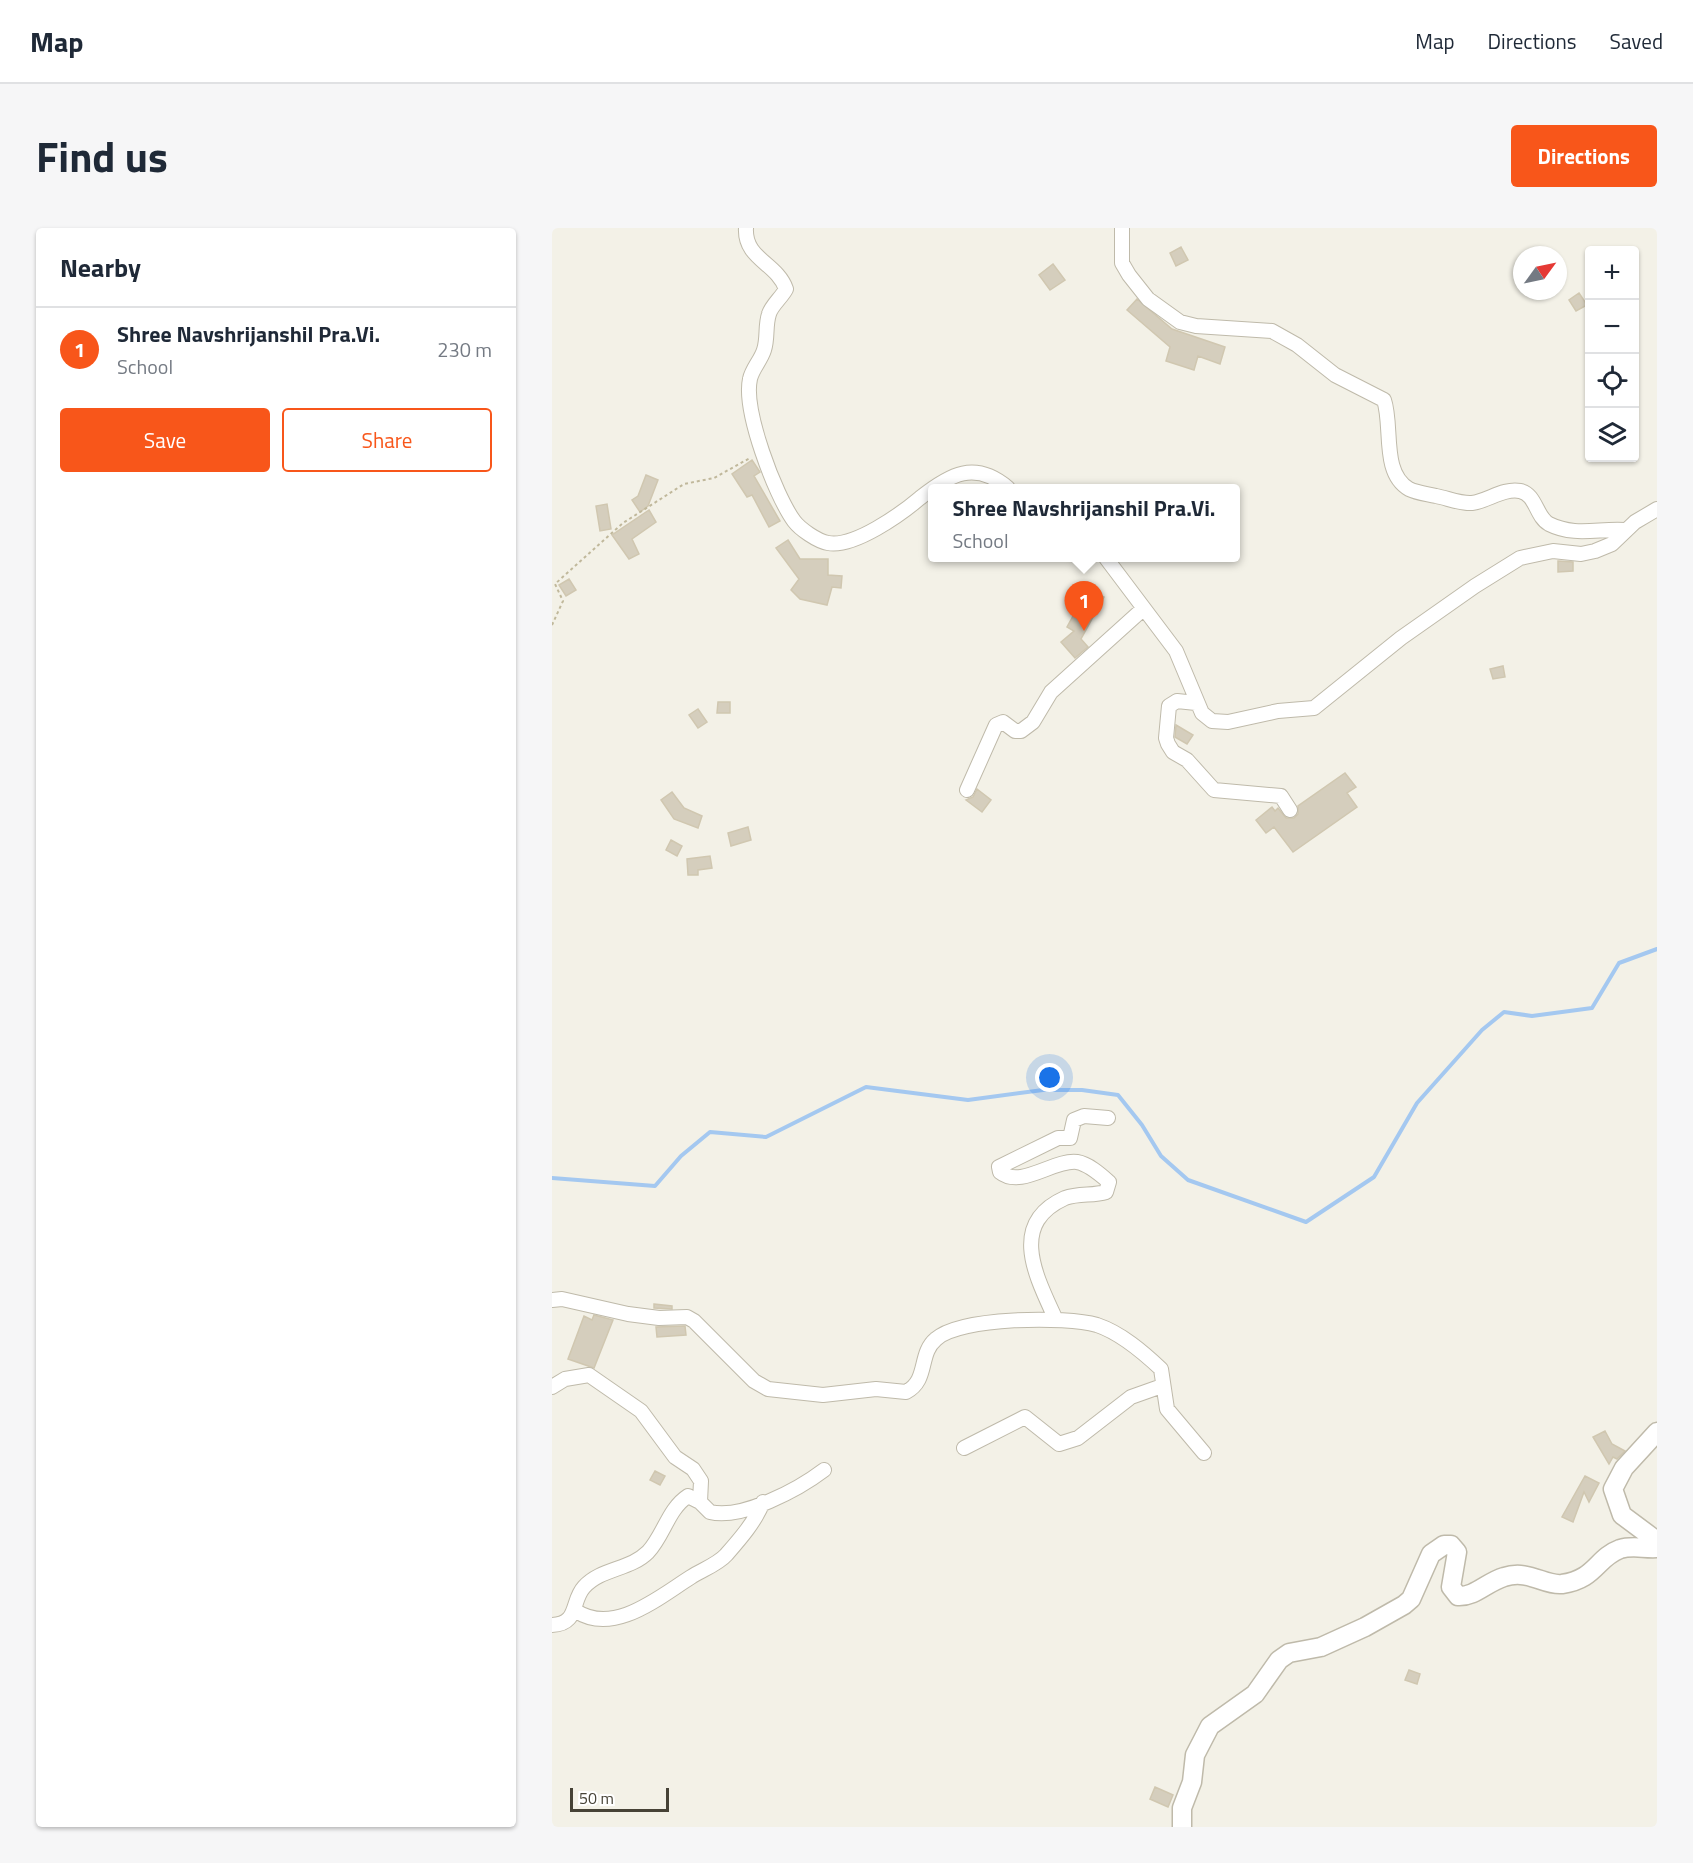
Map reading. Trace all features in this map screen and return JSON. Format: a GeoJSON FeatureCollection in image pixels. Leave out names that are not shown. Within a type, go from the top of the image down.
{"type":"FeatureCollection","features":[{"type":"Feature","properties":{"kind":"street"},"geometry":{"type":"LineString","coordinates":[[746,228],[750,251],[782,278],[786,289],[769,312],[768,339],[750,378],[749,395],[763,452],[780,499],[795,523],[828,543],[852,540],[877,528],[928,491]]}},
{"type":"Feature","properties":{"kind":"street"},"geometry":{"type":"LineString","coordinates":[[1122,228],[1122,262],[1128,275],[1148,299],[1180,322],[1196,326],[1272,331],[1297,345],[1335,375],[1384,400],[1388,410],[1388,437],[1395,470],[1400,482],[1411,491],[1468,503],[1486,501],[1502,492],[1521,491],[1530,496],[1546,523],[1567,531],[1589,533],[1625,530]]}},
{"type":"Feature","properties":{"kind":"street"},"geometry":{"type":"LineString","coordinates":[[937,484],[954,474],[974,473],[993,476],[1002,484]]}},
{"type":"Feature","properties":{"kind":"street"},"geometry":{"type":"LineString","coordinates":[[1109,562],[1176,651],[1202,713],[1212,721],[1228,722],[1278,711],[1314,708],[1401,638],[1475,586],[1520,558],[1553,551],[1581,554],[1595,551],[1612,544],[1625,530],[1650,511],[1657,509]]}},
{"type":"Feature","properties":{"kind":"street"},"geometry":{"type":"LineString","coordinates":[[967,790],[996,725],[1003,722],[1015,731],[1027,727],[1039,714],[1051,692],[1143,609]]}},
{"type":"Feature","properties":{"kind":"street"},"geometry":{"type":"LineString","coordinates":[[1196,703],[1177,701],[1169,706],[1166,738],[1173,752],[1187,760],[1214,790],[1281,796],[1290,810]]}},
{"type":"Feature","properties":{"kind":"street"},"geometry":{"type":"LineString","coordinates":[[1056,1320],[1042,1289],[1034,1262],[1029,1236],[1034,1222],[1065,1198],[1106,1192],[1109,1182],[1079,1162],[1062,1162],[1041,1171],[1010,1177],[1000,1172],[999,1167],[1058,1138],[1070,1138],[1074,1120],[1084,1116],[1108,1118]]}},
{"type":"Feature","properties":{"kind":"street"},"geometry":{"type":"LineString","coordinates":[[552,1300],[562,1299],[659,1318],[687,1317],[694,1321],[754,1380],[768,1389],[823,1395],[876,1389],[906,1392],[920,1380],[928,1347],[941,1334],[980,1324],[1024,1319],[1097,1325],[1120,1336],[1161,1369],[1167,1409],[1204,1453]]}},
{"type":"Feature","properties":{"kind":"street"},"geometry":{"type":"LineString","coordinates":[[552,1387],[565,1379],[589,1376],[641,1411],[675,1457],[693,1469],[701,1481],[700,1502]]}},
{"type":"Feature","properties":{"kind":"street"},"geometry":{"type":"LineString","coordinates":[[964,1448],[1025,1417],[1059,1444],[1078,1438],[1131,1397],[1162,1386]]}},
{"type":"Feature","properties":{"kind":"street"},"geometry":{"type":"LineString","coordinates":[[1657,1432],[1624,1468],[1613,1489],[1622,1515],[1657,1541]]}},
{"type":"Feature","properties":{"kind":"street"},"geometry":{"type":"LineString","coordinates":[[552,1625],[569,1620],[576,1611],[577,1595],[585,1585],[638,1561],[657,1540],[677,1505],[688,1496],[700,1502],[710,1512],[719,1515],[734,1514],[810,1480],[824,1470]]}},
{"type":"Feature","properties":{"kind":"street"},"geometry":{"type":"LineString","coordinates":[[576,1611],[588,1619],[626,1615],[659,1599],[725,1556],[757,1517],[763,1502]]}},
{"type":"Feature","properties":{"kind":"street"},"geometry":{"type":"LineString","coordinates":[[1182,1827],[1182,1808],[1192,1782],[1195,1755],[1210,1725],[1255,1694],[1279,1660],[1288,1653],[1321,1647],[1365,1627],[1404,1605],[1411,1599],[1431,1554],[1444,1545],[1451,1545],[1457,1552],[1451,1587],[1458,1596],[1467,1597],[1504,1577],[1536,1576],[1559,1584],[1585,1578],[1620,1549],[1633,1546],[1657,1548]]}},
{"type":"Feature","properties":{"kind":"path"},"geometry":{"type":"LineString","coordinates":[[552,625],[563,601],[555,584],[623,523],[684,484],[714,478],[763,452]]}},
{"type":"Feature","properties":{"kind":"building"},"geometry":{"type":"Polygon","coordinates":[[[1181,247],[1188,260],[1176,266],[1170,253],[1181,247]]]}},
{"type":"Feature","properties":{"kind":"building"},"geometry":{"type":"Polygon","coordinates":[[[1053,264],[1065,280],[1050,290],[1039,275],[1053,264]]]}},
{"type":"Feature","properties":{"kind":"building"},"geometry":{"type":"Polygon","coordinates":[[[1579,293],[1585,306],[1576,311],[1569,300],[1579,293]]]}},
{"type":"Feature","properties":{"kind":"building"},"geometry":{"type":"Polygon","coordinates":[[[1137,299],[1172,329],[1225,347],[1220,364],[1198,356],[1194,370],[1166,361],[1170,347],[1127,310],[1137,299]]]}},
{"type":"Feature","properties":{"kind":"building"},"geometry":{"type":"Polygon","coordinates":[[[752,460],[760,472],[754,476],[780,521],[769,527],[752,495],[747,497],[732,474],[752,460]]]}},
{"type":"Feature","properties":{"kind":"building"},"geometry":{"type":"Polygon","coordinates":[[[646,475],[658,480],[648,506],[640,512],[632,500],[638,496],[646,475]]]}},
{"type":"Feature","properties":{"kind":"building"},"geometry":{"type":"Polygon","coordinates":[[[607,504],[611,529],[600,531],[596,506],[607,504]]]}},
{"type":"Feature","properties":{"kind":"building"},"geometry":{"type":"Polygon","coordinates":[[[649,510],[656,522],[632,539],[639,554],[629,559],[612,535],[649,510]]]}},
{"type":"Feature","properties":{"kind":"building"},"geometry":{"type":"Polygon","coordinates":[[[788,540],[800,559],[828,559],[828,575],[842,576],[841,588],[832,587],[827,605],[800,599],[791,590],[799,579],[776,548],[788,540]]]}},
{"type":"Feature","properties":{"kind":"building"},"geometry":{"type":"Polygon","coordinates":[[[1558,561],[1573,562],[1573,571],[1558,572],[1558,561]]]}},
{"type":"Feature","properties":{"kind":"building"},"geometry":{"type":"Polygon","coordinates":[[[569,579],[576,590],[566,596],[559,585],[569,579]]]}},
{"type":"Feature","properties":{"kind":"building"},"geometry":{"type":"Polygon","coordinates":[[[1088,589],[1104,597],[1081,639],[1088,647],[1075,658],[1061,642],[1074,631],[1067,627],[1088,589]]]}},
{"type":"Feature","properties":{"kind":"building"},"geometry":{"type":"Polygon","coordinates":[[[1503,666],[1505,677],[1493,679],[1490,669],[1503,666]]]}},
{"type":"Feature","properties":{"kind":"building"},"geometry":{"type":"Polygon","coordinates":[[[718,702],[730,702],[730,713],[717,713],[718,702]]]}},
{"type":"Feature","properties":{"kind":"building"},"geometry":{"type":"Polygon","coordinates":[[[698,709],[707,722],[698,728],[689,715],[698,709]]]}},
{"type":"Feature","properties":{"kind":"building"},"geometry":{"type":"Polygon","coordinates":[[[1176,725],[1193,735],[1187,744],[1175,737],[1176,725]]]}},
{"type":"Feature","properties":{"kind":"building"},"geometry":{"type":"Polygon","coordinates":[[[1345,773],[1356,787],[1347,793],[1357,807],[1293,852],[1274,827],[1266,833],[1256,820],[1272,807],[1275,811],[1278,808],[1286,818],[1294,818],[1298,814],[1298,806],[1345,773]]]}},
{"type":"Feature","properties":{"kind":"building"},"geometry":{"type":"Polygon","coordinates":[[[977,789],[991,800],[982,812],[966,800],[973,797],[977,789]]]}},
{"type":"Feature","properties":{"kind":"building"},"geometry":{"type":"Polygon","coordinates":[[[672,792],[684,808],[702,816],[698,828],[674,819],[661,800],[672,792]]]}},
{"type":"Feature","properties":{"kind":"building"},"geometry":{"type":"Polygon","coordinates":[[[748,827],[751,840],[731,846],[728,833],[748,827]]]}},
{"type":"Feature","properties":{"kind":"building"},"geometry":{"type":"Polygon","coordinates":[[[671,840],[682,846],[677,856],[666,850],[671,840]]]}},
{"type":"Feature","properties":{"kind":"building"},"geometry":{"type":"Polygon","coordinates":[[[710,856],[712,868],[698,870],[698,875],[688,875],[687,859],[710,856]]]}},
{"type":"Feature","properties":{"kind":"building"},"geometry":{"type":"Polygon","coordinates":[[[654,1304],[672,1306],[672,1309],[654,1308],[654,1304]]]}},
{"type":"Feature","properties":{"kind":"building"},"geometry":{"type":"Polygon","coordinates":[[[594,1315],[613,1320],[594,1368],[568,1359],[584,1316],[592,1320],[594,1315]]]}},
{"type":"Feature","properties":{"kind":"building"},"geometry":{"type":"Polygon","coordinates":[[[685,1326],[686,1335],[657,1337],[656,1327],[685,1326]]]}},
{"type":"Feature","properties":{"kind":"building"},"geometry":{"type":"Polygon","coordinates":[[[1605,1431],[1612,1444],[1625,1451],[1617,1459],[1613,1457],[1609,1464],[1593,1437],[1605,1431]]]}},
{"type":"Feature","properties":{"kind":"building"},"geometry":{"type":"Polygon","coordinates":[[[655,1471],[665,1476],[660,1485],[650,1480],[655,1471]]]}},
{"type":"Feature","properties":{"kind":"building"},"geometry":{"type":"Polygon","coordinates":[[[1585,1476],[1599,1483],[1589,1502],[1584,1492],[1573,1522],[1562,1517],[1585,1476]]]}},
{"type":"Feature","properties":{"kind":"building"},"geometry":{"type":"Polygon","coordinates":[[[1409,1670],[1420,1674],[1417,1684],[1405,1680],[1409,1670]]]}},
{"type":"Feature","properties":{"kind":"building"},"geometry":{"type":"Polygon","coordinates":[[[1155,1787],[1173,1795],[1168,1807],[1150,1799],[1155,1787]]]}},
{"type":"Feature","properties":{"kind":"waterway"},"geometry":{"type":"LineString","coordinates":[[552,1178],[655,1186],[681,1156],[710,1132],[766,1137],[866,1087],[968,1100],[1043,1090],[1082,1090],[1118,1095],[1142,1125],[1161,1156],[1188,1180],[1306,1222],[1374,1177],[1417,1103],[1482,1030],[1504,1012],[1532,1016],[1592,1008],[1619,963],[1657,949]]}},
{"type":"Feature","properties":{"kind":"place","name":"Shree Navshrijanshil Pra.Vi."},"geometry":{"type":"Point","coordinates":[1084,631]}}]}
